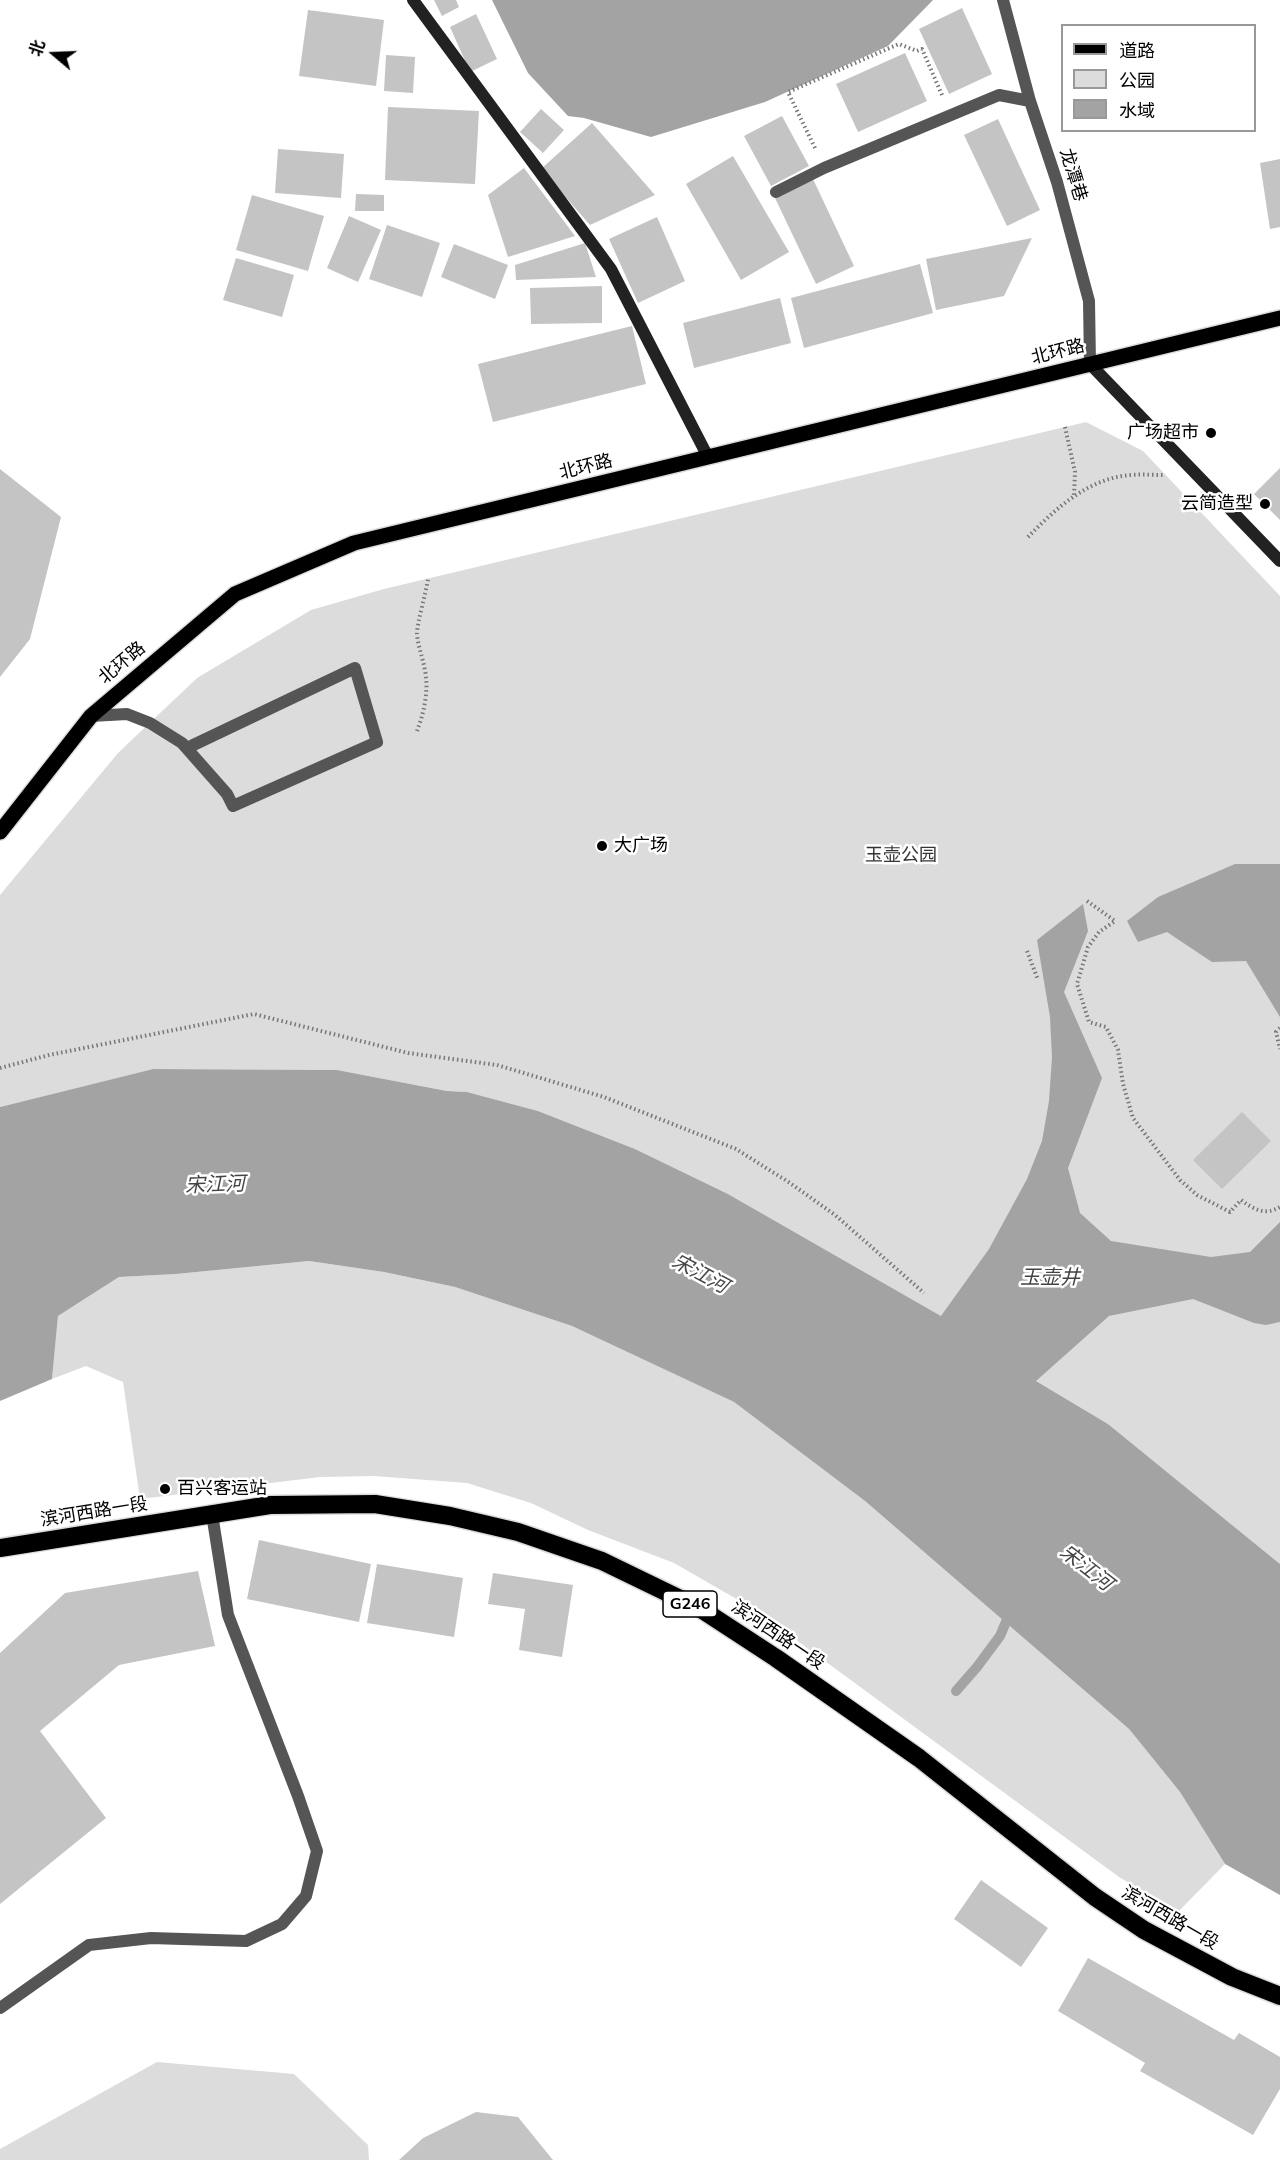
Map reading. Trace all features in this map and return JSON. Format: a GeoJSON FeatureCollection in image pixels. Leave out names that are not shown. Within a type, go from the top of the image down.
{"type":"FeatureCollection","features":[{"type":"Feature","properties":{"kind":"highway","name":"滨河西路一段"},"geometry":{"type":"LineString","coordinates":[[0,1548],[270,1505],[375,1504],[450,1516],[518,1532],[602,1561],[701,1609],[776,1658],[918,1758],[1095,1897],[1144,1930],[1232,1977],[1280,1996]]}},
{"type":"Feature","properties":{"kind":"main road","name":"北环路"},"geometry":{"type":"LineString","coordinates":[[0,832],[91,716],[235,594],[354,543],[1280,318]]}},
{"type":"Feature","properties":{"kind":"street"},"geometry":{"type":"LineString","coordinates":[[413,0],[610,269],[708,457]]}},
{"type":"Feature","properties":{"kind":"street","name":"龙潭巷"},"geometry":{"type":"LineString","coordinates":[[1003,0],[1030,101],[1057,182],[1089,301],[1090,364]]}},
{"type":"Feature","properties":{"kind":"street"},"geometry":{"type":"LineString","coordinates":[[776,192],[824,168],[999,95],[1030,101]]}},
{"type":"Feature","properties":{"kind":"street"},"geometry":{"type":"LineString","coordinates":[[1090,364],[1280,561]]}},
{"type":"Feature","properties":{"kind":"street"},"geometry":{"type":"LineString","coordinates":[[91,716],[127,714],[150,723],[182,743],[227,794],[232,806],[377,742],[355,668],[187,748]]}},
{"type":"Feature","properties":{"kind":"street"},"geometry":{"type":"LineString","coordinates":[[0,2008],[89,1946],[151,1938],[246,1941],[282,1924],[306,1896],[317,1851],[228,1615],[212,1514]]}},
{"type":"Feature","properties":{"kind":"path"},"geometry":{"type":"LineString","coordinates":[[824,168],[788,92],[900,44],[917,51],[922,50],[951,115]]}},
{"type":"Feature","properties":{"kind":"path"},"geometry":{"type":"LineString","coordinates":[[1065,427],[1075,472],[1074,496]]}},
{"type":"Feature","properties":{"kind":"path"},"geometry":{"type":"LineString","coordinates":[[1028,537],[1074,496],[1103,481],[1130,475],[1165,475]]}},
{"type":"Feature","properties":{"kind":"path"},"geometry":{"type":"LineString","coordinates":[[417,731],[423,716],[426,672],[417,631],[428,579]]}},
{"type":"Feature","properties":{"kind":"path"},"geometry":{"type":"LineString","coordinates":[[1087,901],[1114,921],[1099,932],[1088,947],[1077,984],[1089,1022],[1106,1028],[1118,1050],[1123,1084],[1133,1118],[1180,1180],[1197,1195],[1230,1212],[1241,1200],[1256,1211],[1274,1211],[1280,1207]]}},
{"type":"Feature","properties":{"kind":"path"},"geometry":{"type":"LineString","coordinates":[[1027,951],[1038,980]]}},
{"type":"Feature","properties":{"kind":"path"},"geometry":{"type":"LineString","coordinates":[[0,1068],[49,1055],[254,1014],[408,1053],[497,1065],[604,1097],[736,1149],[835,1215],[924,1293]]}},
{"type":"Feature","properties":{"kind":"path"},"geometry":{"type":"LineString","coordinates":[[1280,1028],[1276,1032],[1280,1049]]}},
{"type":"Feature","properties":{"kind":"green space","name":"玉壶公园"},"geometry":{"type":"Polygon","coordinates":[[[1086,422],[1143,451],[1280,596],[1280,1564],[1108,1424],[1036,1381],[941,1316],[728,1194],[635,1149],[538,1111],[467,1092],[447,1091],[337,1070],[153,1069],[0,1107],[0,895],[118,753],[197,678],[311,610],[384,589],[1086,422]]]}},
{"type":"Feature","properties":{"kind":"green space"},"geometry":{"type":"Polygon","coordinates":[[[309,1261],[384,1272],[455,1287],[572,1326],[734,1402],[865,1501],[1129,1729],[1180,1792],[1225,1864],[1178,1912],[1119,1877],[754,1609],[674,1563],[588,1530],[531,1503],[467,1483],[374,1476],[320,1477],[140,1499],[123,1382],[86,1366],[52,1379],[58,1316],[119,1277],[309,1261]]]}},
{"type":"Feature","properties":{"kind":"green space"},"geometry":{"type":"Polygon","coordinates":[[[157,2062],[294,2074],[368,2145],[369,2160],[0,2160],[0,2149],[157,2062]]]}},
{"type":"Feature","properties":{"kind":"water"},"geometry":{"type":"Polygon","coordinates":[[[492,0],[933,0],[888,46],[765,102],[651,137],[584,118],[568,116],[528,73],[492,0]]]}},
{"type":"Feature","properties":{"kind":"water"},"geometry":{"type":"Polygon","coordinates":[[[1235,864],[1280,864],[1280,1017],[1246,961],[1212,962],[1167,932],[1138,942],[1127,921],[1158,897],[1235,864]]]}},
{"type":"Feature","properties":{"kind":"water"},"geometry":{"type":"Polygon","coordinates":[[[1083,904],[1088,931],[1064,992],[1102,1078],[1068,1168],[1080,1213],[1111,1241],[1211,1257],[1250,1252],[1280,1222],[1280,1322],[1266,1325],[1254,1323],[1193,1299],[1109,1316],[1036,1381],[1108,1424],[1280,1564],[1280,1895],[1225,1864],[1180,1792],[1129,1729],[865,1501],[734,1402],[572,1326],[455,1287],[384,1272],[309,1261],[119,1277],[58,1316],[52,1379],[0,1401],[0,1107],[153,1069],[337,1070],[447,1091],[467,1092],[538,1111],[635,1149],[728,1194],[941,1316],[989,1249],[1027,1179],[1042,1141],[1049,1101],[1052,1057],[1050,1017],[1037,940],[1083,904]]]}},
{"type":"Feature","properties":{"kind":"building"},"geometry":{"type":"Polygon","coordinates":[[[434,0],[456,0],[459,7],[442,16],[434,0]]]}},
{"type":"Feature","properties":{"kind":"building"},"geometry":{"type":"Polygon","coordinates":[[[962,8],[992,74],[949,94],[919,29],[962,8]]]}},
{"type":"Feature","properties":{"kind":"building"},"geometry":{"type":"Polygon","coordinates":[[[308,10],[384,20],[376,86],[299,76],[308,10]]]}},
{"type":"Feature","properties":{"kind":"building"},"geometry":{"type":"Polygon","coordinates":[[[476,14],[497,59],[470,72],[450,27],[476,14]]]}},
{"type":"Feature","properties":{"kind":"building"},"geometry":{"type":"Polygon","coordinates":[[[905,53],[927,101],[858,132],[836,84],[905,53]]]}},
{"type":"Feature","properties":{"kind":"building"},"geometry":{"type":"Polygon","coordinates":[[[386,55],[415,57],[413,93],[384,91],[386,55]]]}},
{"type":"Feature","properties":{"kind":"building"},"geometry":{"type":"Polygon","coordinates":[[[388,107],[479,111],[475,184],[385,180],[388,107]]]}},
{"type":"Feature","properties":{"kind":"building"},"geometry":{"type":"Polygon","coordinates":[[[541,109],[564,130],[543,153],[520,132],[541,109]]]}},
{"type":"Feature","properties":{"kind":"building"},"geometry":{"type":"Polygon","coordinates":[[[782,116],[809,166],[771,186],[744,136],[782,116]]]}},
{"type":"Feature","properties":{"kind":"building"},"geometry":{"type":"Polygon","coordinates":[[[998,119],[1040,210],[1007,226],[964,135],[998,119]]]}},
{"type":"Feature","properties":{"kind":"building"},"geometry":{"type":"Polygon","coordinates":[[[592,123],[655,195],[590,225],[541,169],[592,123]]]}},
{"type":"Feature","properties":{"kind":"building"},"geometry":{"type":"Polygon","coordinates":[[[278,149],[344,154],[341,198],[275,193],[278,149]]]}},
{"type":"Feature","properties":{"kind":"building"},"geometry":{"type":"Polygon","coordinates":[[[733,156],[789,252],[741,280],[686,184],[733,156]]]}},
{"type":"Feature","properties":{"kind":"building"},"geometry":{"type":"Polygon","coordinates":[[[1280,159],[1280,227],[1270,229],[1260,163],[1280,159]]]}},
{"type":"Feature","properties":{"kind":"building"},"geometry":{"type":"Polygon","coordinates":[[[524,168],[575,236],[508,257],[488,195],[524,168]]]}},
{"type":"Feature","properties":{"kind":"building"},"geometry":{"type":"Polygon","coordinates":[[[813,179],[854,266],[816,284],[775,198],[813,179]]]}},
{"type":"Feature","properties":{"kind":"building"},"geometry":{"type":"Polygon","coordinates":[[[356,194],[384,195],[384,211],[355,211],[356,194]]]}},
{"type":"Feature","properties":{"kind":"building"},"geometry":{"type":"Polygon","coordinates":[[[252,195],[324,216],[308,271],[236,250],[252,195]]]}},
{"type":"Feature","properties":{"kind":"building"},"geometry":{"type":"Polygon","coordinates":[[[349,216],[381,230],[358,282],[327,268],[349,216]]]}},
{"type":"Feature","properties":{"kind":"building"},"geometry":{"type":"Polygon","coordinates":[[[657,217],[685,281],[638,303],[609,239],[657,217]]]}},
{"type":"Feature","properties":{"kind":"building"},"geometry":{"type":"Polygon","coordinates":[[[387,225],[440,243],[422,297],[369,279],[387,225]]]}},
{"type":"Feature","properties":{"kind":"building"},"geometry":{"type":"Polygon","coordinates":[[[1032,238],[1004,296],[936,310],[926,259],[1032,238]]]}},
{"type":"Feature","properties":{"kind":"building"},"geometry":{"type":"Polygon","coordinates":[[[585,243],[596,277],[516,280],[515,265],[585,243]]]}},
{"type":"Feature","properties":{"kind":"building"},"geometry":{"type":"Polygon","coordinates":[[[454,244],[508,265],[495,299],[441,277],[454,244]]]}},
{"type":"Feature","properties":{"kind":"building"},"geometry":{"type":"Polygon","coordinates":[[[236,258],[294,275],[282,317],[223,300],[236,258]]]}},
{"type":"Feature","properties":{"kind":"building"},"geometry":{"type":"Polygon","coordinates":[[[920,264],[933,313],[804,348],[791,298],[920,264]]]}},
{"type":"Feature","properties":{"kind":"building"},"geometry":{"type":"Polygon","coordinates":[[[602,286],[602,323],[531,324],[530,288],[602,286]]]}},
{"type":"Feature","properties":{"kind":"building"},"geometry":{"type":"Polygon","coordinates":[[[780,298],[791,343],[694,368],[683,323],[780,298]]]}},
{"type":"Feature","properties":{"kind":"building"},"geometry":{"type":"Polygon","coordinates":[[[632,326],[646,384],[493,422],[478,364],[632,326]]]}},
{"type":"Feature","properties":{"kind":"building"},"geometry":{"type":"Polygon","coordinates":[[[1280,468],[1280,520],[1254,494],[1280,468]]]}},
{"type":"Feature","properties":{"kind":"building"},"geometry":{"type":"Polygon","coordinates":[[[0,469],[61,517],[30,639],[0,677],[0,469]]]}},
{"type":"Feature","properties":{"kind":"building"},"geometry":{"type":"Polygon","coordinates":[[[1242,1112],[1271,1141],[1222,1189],[1193,1160],[1242,1112]]]}},
{"type":"Feature","properties":{"kind":"building"},"geometry":{"type":"Polygon","coordinates":[[[259,1540],[371,1564],[359,1622],[247,1599],[259,1540]]]}},
{"type":"Feature","properties":{"kind":"building"},"geometry":{"type":"Polygon","coordinates":[[[377,1564],[463,1578],[454,1637],[367,1623],[377,1564]]]}},
{"type":"Feature","properties":{"kind":"building"},"geometry":{"type":"Polygon","coordinates":[[[198,1571],[215,1646],[119,1665],[40,1731],[106,1818],[0,1904],[0,1653],[65,1593],[198,1571]]]}},
{"type":"Feature","properties":{"kind":"building"},"geometry":{"type":"Polygon","coordinates":[[[493,1573],[573,1585],[562,1657],[519,1650],[525,1609],[488,1604],[493,1573]]]}},
{"type":"Feature","properties":{"kind":"building"},"geometry":{"type":"Polygon","coordinates":[[[981,1880],[1048,1928],[1021,1967],[954,1919],[981,1880]]]}},
{"type":"Feature","properties":{"kind":"building"},"geometry":{"type":"Polygon","coordinates":[[[1088,1958],[1234,2040],[1239,2033],[1280,2057],[1280,2089],[1253,2135],[1140,2071],[1145,2063],[1058,2011],[1088,1958]]]}},
{"type":"Feature","properties":{"kind":"building"},"geometry":{"type":"Polygon","coordinates":[[[476,2112],[518,2117],[553,2160],[399,2160],[423,2138],[476,2112]]]}},
{"type":"Feature","properties":{"kind":"waterway"},"geometry":{"type":"LineString","coordinates":[[956,1691],[1000,1636],[1011,1610]]}},
{"type":"Feature","properties":{"kind":"place","name":"广场超市"},"geometry":{"type":"Point","coordinates":[1211,433]}},
{"type":"Feature","properties":{"kind":"place","name":"云简造型"},"geometry":{"type":"Point","coordinates":[1265,504]}},
{"type":"Feature","properties":{"kind":"place","name":"大广场"},"geometry":{"type":"Point","coordinates":[602,846]}},
{"type":"Feature","properties":{"kind":"place","name":"百兴客运站"},"geometry":{"type":"Point","coordinates":[165,1489]}},
{"type":"Feature","properties":{"kind":"water label","name":"宋江河"},"geometry":{"type":"Point","coordinates":[215,1185]}},
{"type":"Feature","properties":{"kind":"water label","name":"宋江河"},"geometry":{"type":"Point","coordinates":[700,1274]}},
{"type":"Feature","properties":{"kind":"water label","name":"玉壶井"},"geometry":{"type":"Point","coordinates":[1050,1278]}},
{"type":"Feature","properties":{"kind":"water label","name":"宋江河"},"geometry":{"type":"Point","coordinates":[1086,1568]}}]}
